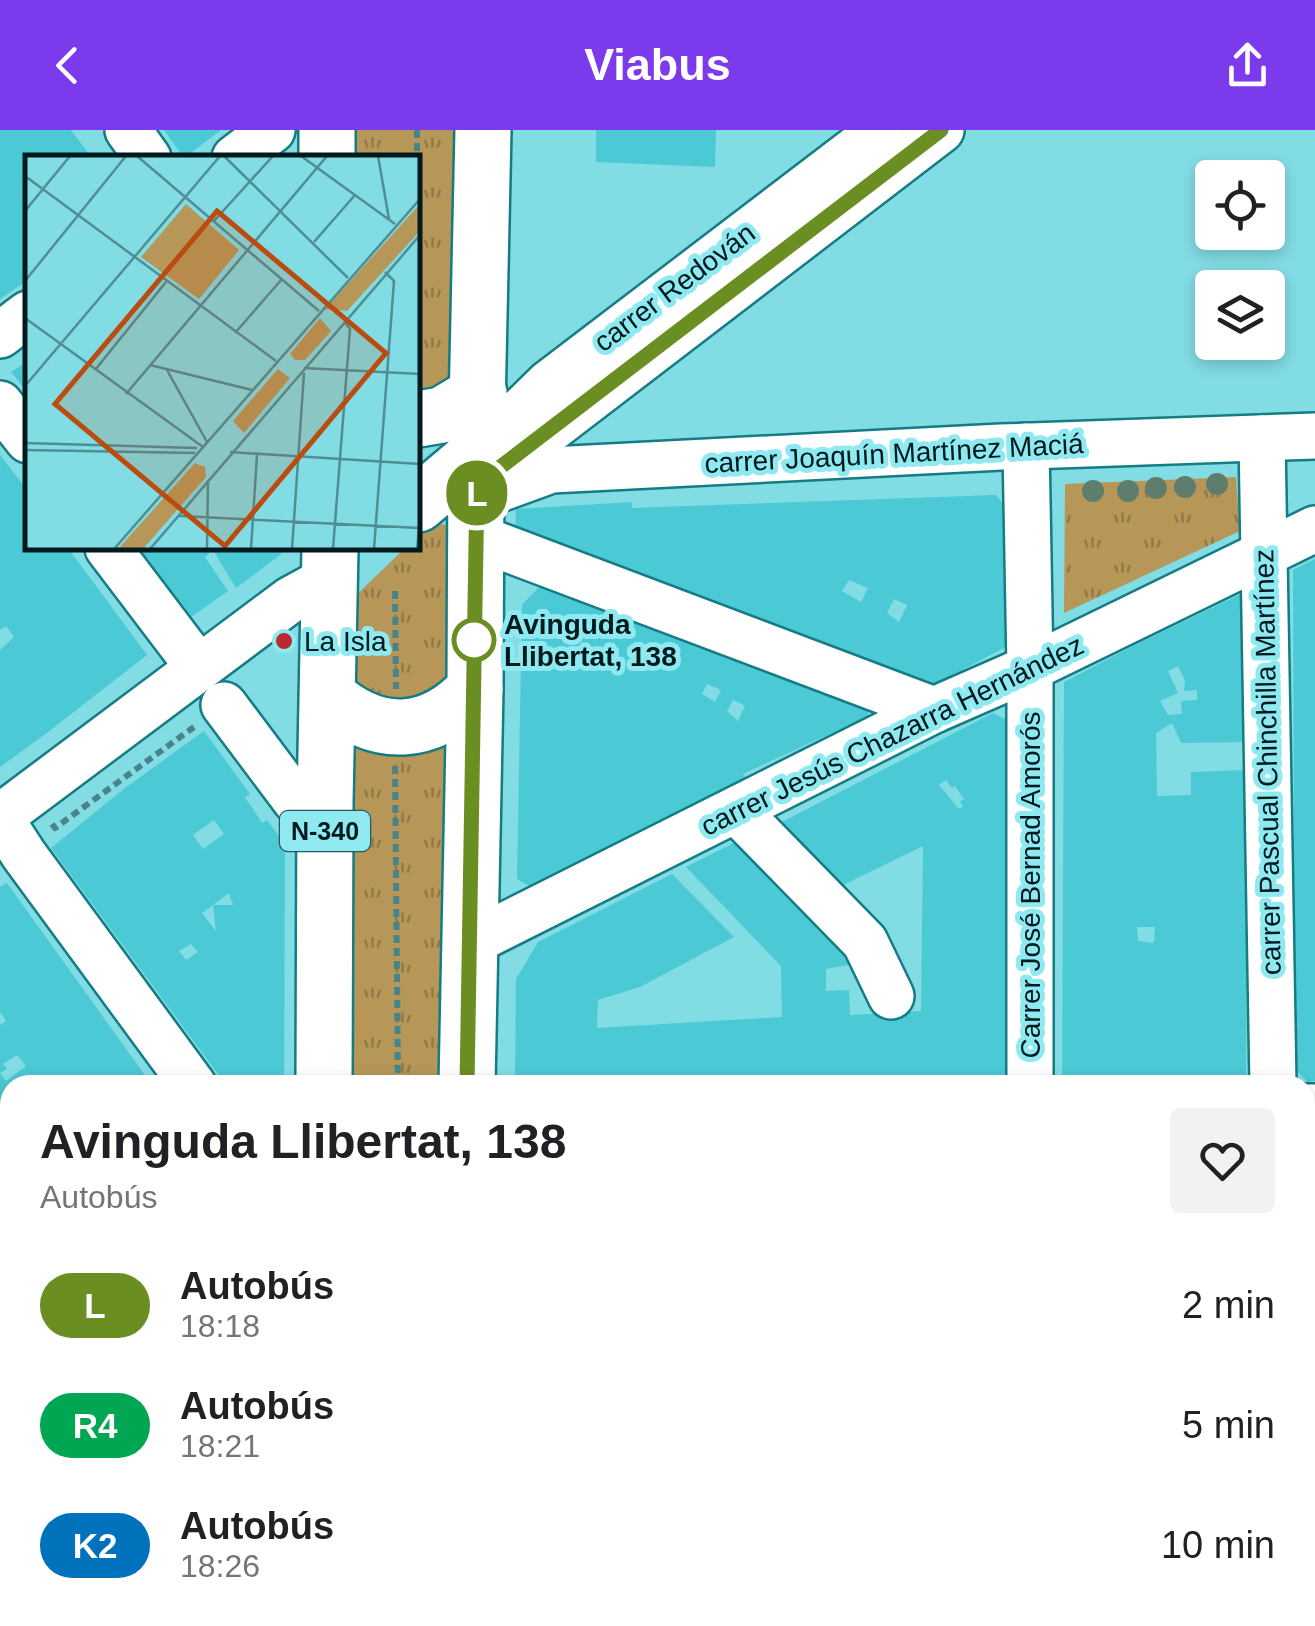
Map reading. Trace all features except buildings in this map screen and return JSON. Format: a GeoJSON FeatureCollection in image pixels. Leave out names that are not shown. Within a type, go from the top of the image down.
{"type":"FeatureCollection","features":[{"type":"Feature","properties":{"kind":"main road"},"geometry":{"type":"LineString","coordinates":[[468,1075],[483,130]]}},
{"type":"Feature","properties":{"kind":"main road"},"geometry":{"type":"LineString","coordinates":[[420,419],[442,415],[478,393]]}},
{"type":"Feature","properties":{"kind":"main road"},"geometry":{"type":"LineString","coordinates":[[420,504],[477,493]]}},
{"type":"Feature","properties":{"kind":"main road","name":"N-340"},"geometry":{"type":"LineString","coordinates":[[324,1075],[327,633],[355,566]]}},
{"type":"Feature","properties":{"kind":"main road"},"geometry":{"type":"LineString","coordinates":[[328,696],[358,718],[396,728],[440,718],[475,689]]}},
{"type":"Feature","properties":{"kind":"street"},"geometry":{"type":"LineString","coordinates":[[128,130],[146,155]]}},
{"type":"Feature","properties":{"kind":"street"},"geometry":{"type":"LineString","coordinates":[[239,155],[272,130]]}},
{"type":"Feature","properties":{"kind":"street","name":"carrer Redován"},"geometry":{"type":"LineString","coordinates":[[477,493],[548,384],[882,130]]}},
{"type":"Feature","properties":{"kind":"street","name":"carrer Redován"},"geometry":{"type":"LineString","coordinates":[[477,493],[941,130]]}},
{"type":"Feature","properties":{"kind":"street"},"geometry":{"type":"LineString","coordinates":[[0,335],[25,316]]}},
{"type":"Feature","properties":{"kind":"street"},"geometry":{"type":"LineString","coordinates":[[0,404],[25,436]]}},
{"type":"Feature","properties":{"kind":"street","name":"carrer Joaquín Martínez Maciá"},"geometry":{"type":"LineString","coordinates":[[477,493],[551,470],[1315,436]]}},
{"type":"Feature","properties":{"kind":"street","name":"carrer Pascual Chinchilla Martínez"},"geometry":{"type":"LineString","coordinates":[[1262,438],[1272,1075]]}},
{"type":"Feature","properties":{"kind":"street","name":"Carrer José Bernad Amorós"},"geometry":{"type":"LineString","coordinates":[[1026,446],[1030,1075]]}},
{"type":"Feature","properties":{"kind":"street"},"geometry":{"type":"LineString","coordinates":[[477,493],[934,710]]}},
{"type":"Feature","properties":{"kind":"street","name":"carrer Jesús Chazarra Hernández"},"geometry":{"type":"LineString","coordinates":[[470,943],[934,710],[1030,668],[1315,529]]}},
{"type":"Feature","properties":{"kind":"street"},"geometry":{"type":"LineString","coordinates":[[110,550],[199,668]]}},
{"type":"Feature","properties":{"kind":"street"},"geometry":{"type":"LineString","coordinates":[[186,1075],[0,818],[290,600],[355,566]]}},
{"type":"Feature","properties":{"kind":"street"},"geometry":{"type":"LineString","coordinates":[[224,706],[296,800],[325,802]]}},
{"type":"Feature","properties":{"kind":"street"},"geometry":{"type":"LineString","coordinates":[[736,810],[864,942],[891,996]]}},
{"type":"Feature","properties":{"kind":"path"},"geometry":{"type":"LineString","coordinates":[[355,566],[396,705]]}},
{"type":"Feature","properties":{"kind":"path"},"geometry":{"type":"LineString","coordinates":[[394,752],[398,1075]]}},
{"type":"Feature","properties":{"kind":"green space"},"geometry":{"type":"Polygon","coordinates":[[[353,130],[468,130],[451,392],[420,409],[420,155],[353,155],[353,130]]]}},
{"type":"Feature","properties":{"kind":"green space"},"geometry":{"type":"Polygon","coordinates":[[[1236,477],[1240,531],[1064,613],[1065,484],[1236,477]]]}},
{"type":"Feature","properties":{"kind":"green space"},"geometry":{"type":"Polygon","coordinates":[[[443,524],[453,529],[460,681],[433,710],[349,700],[349,602],[403,550],[420,550],[420,534],[428,526],[443,524]]]}},
{"type":"Feature","properties":{"kind":"green space"},"geometry":{"type":"Polygon","coordinates":[[[342,721],[458,723],[456,1075],[344,1075],[342,721]]]}},
{"type":"Feature","properties":{"kind":"bus line","name":"L"},"geometry":{"type":"LineString","coordinates":[[467,1075],[477,485],[941,130]]}},
{"type":"Feature","properties":{"kind":"place","name":"Avinguda Llibertat, 138"},"geometry":{"type":"Point","coordinates":[474,640]}},
{"type":"Feature","properties":{"kind":"place","name":"La Isla"},"geometry":{"type":"Point","coordinates":[284,641]}}]}
